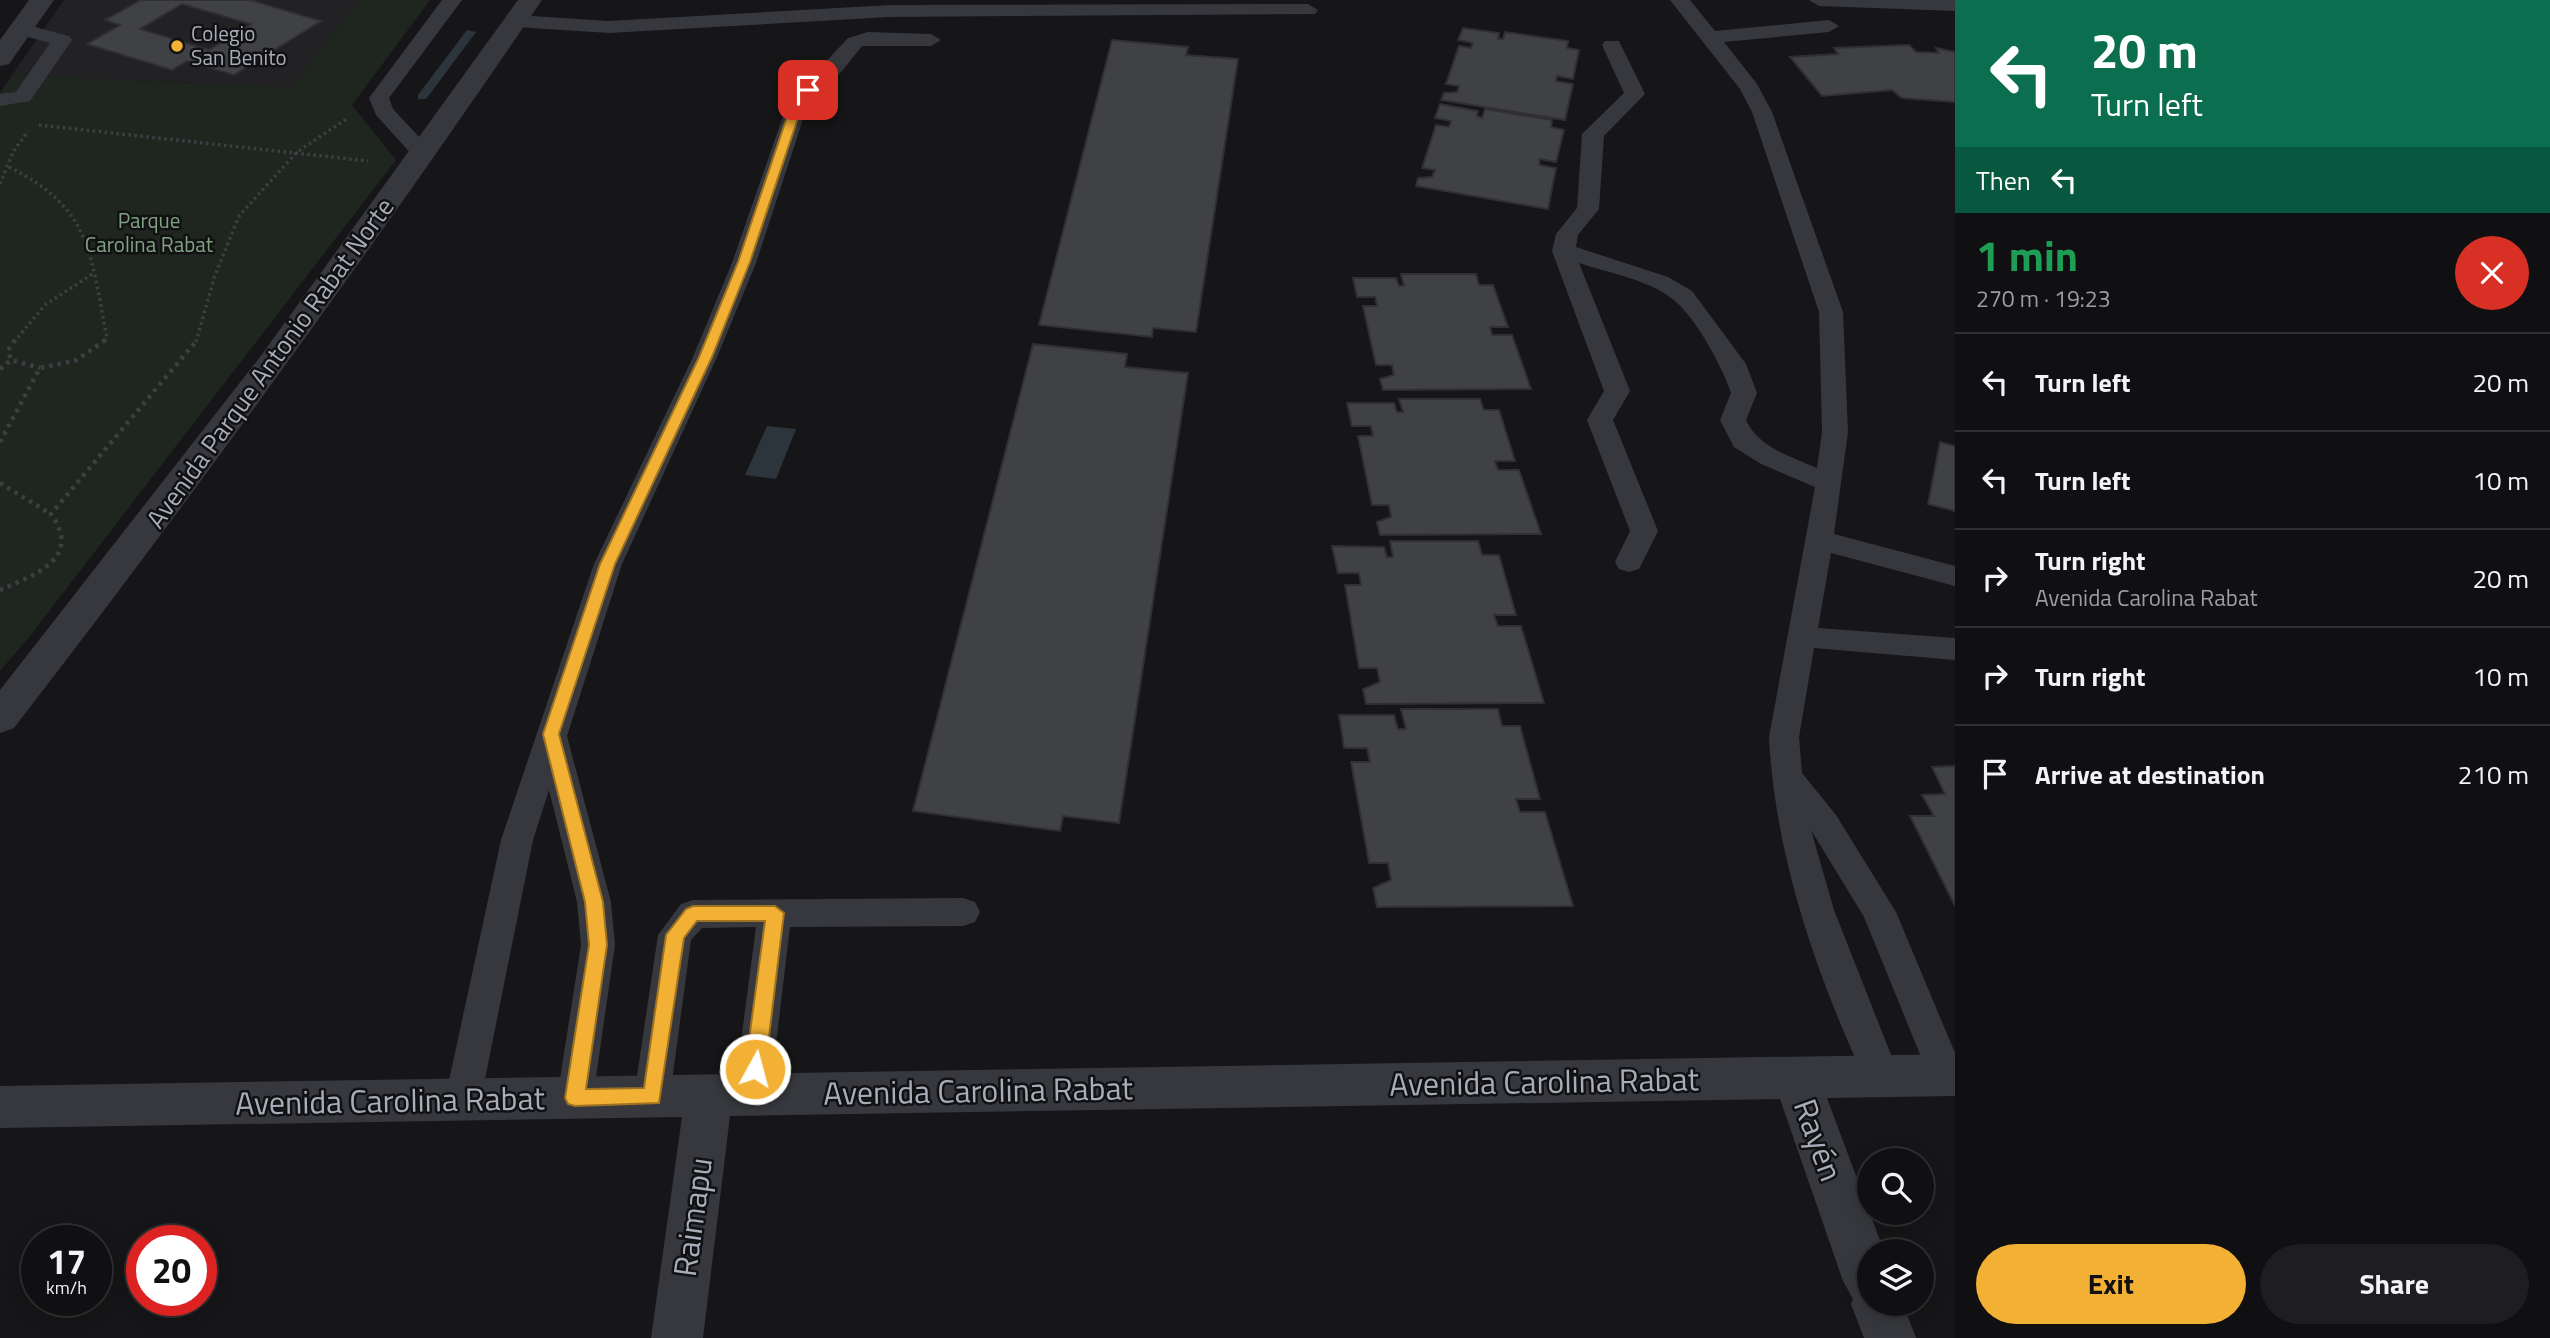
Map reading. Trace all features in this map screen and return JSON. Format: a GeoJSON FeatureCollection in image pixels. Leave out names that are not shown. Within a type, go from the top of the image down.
{"type":"FeatureCollection","features":[{"type":"Feature","properties":{"kind":"street"},"geometry":{"type":"LineString","coordinates":[[0,58],[20,29],[46,1]]}},
{"type":"Feature","properties":{"kind":"street","name":"Avenida Parque Antonio Rabat Norte"},"geometry":{"type":"LineString","coordinates":[[0,718],[136,547],[524,9]]}},
{"type":"Feature","properties":{"kind":"street","name":"Avenida Carolina Rabat"},"geometry":{"type":"LineString","coordinates":[[0,1107],[1951,1075]]}},
{"type":"Feature","properties":{"kind":"street","name":"Rayén"},"geometry":{"type":"LineString","coordinates":[[1796,1077],[1857,1247]]}},
{"type":"Feature","properties":{"kind":"street","name":"Raimapu"},"geometry":{"type":"LineString","coordinates":[[677,1338],[730,1095]]}},
{"type":"Feature","properties":{"kind":"street"},"geometry":{"type":"LineString","coordinates":[[1882,1316],[1890,1338]]}},
{"type":"Feature","properties":{"kind":"lane"},"geometry":{"type":"LineString","coordinates":[[417,160],[383,111],[379,98],[452,0]]}},
{"type":"Feature","properties":{"kind":"lane"},"geometry":{"type":"LineString","coordinates":[[1680,0],[1750,88],[1762,112],[1831,312],[1835,432],[1829,484],[1784,737],[1784,774],[1791,823],[1818,915],[1881,1075]]}},
{"type":"Feature","properties":{"kind":"lane"},"geometry":{"type":"LineString","coordinates":[[1819,0],[1955,7]]}},
{"type":"Feature","properties":{"kind":"lane"},"geometry":{"type":"LineString","coordinates":[[524,9],[609,27],[890,11],[1308,10]]}},
{"type":"Feature","properties":{"kind":"lane"},"geometry":{"type":"LineString","coordinates":[[1709,38],[1829,26]]}},
{"type":"Feature","properties":{"kind":"lane"},"geometry":{"type":"LineString","coordinates":[[0,100],[23,97],[62,40],[20,29]]}},
{"type":"Feature","properties":{"kind":"lane"},"geometry":{"type":"LineString","coordinates":[[463,1099],[517,840],[608,564],[705,357],[739,274],[798,102],[835,67],[855,42],[868,38],[931,40]]}},
{"type":"Feature","properties":{"kind":"lane"},"geometry":{"type":"LineString","coordinates":[[1612,45],[1635,94],[1593,134],[1588,209],[1567,234],[1564,251],[1570,273],[1617,391],[1600,419],[1644,531],[1629,562]]}},
{"type":"Feature","properties":{"kind":"lane"},"geometry":{"type":"LineString","coordinates":[[1564,251],[1661,282],[1684,296],[1734,364],[1744,393],[1734,420],[1743,441],[1770,458],[1829,484]]}},
{"type":"Feature","properties":{"kind":"lane"},"geometry":{"type":"LineString","coordinates":[[1819,540],[1955,576]]}},
{"type":"Feature","properties":{"kind":"lane"},"geometry":{"type":"LineString","coordinates":[[1802,636],[1955,649]]}},
{"type":"Feature","properties":{"kind":"lane"},"geometry":{"type":"LineString","coordinates":[[551,734],[594,902],[598,945],[575,1098]]}},
{"type":"Feature","properties":{"kind":"lane"},"geometry":{"type":"LineString","coordinates":[[1784,774],[1825,824],[1880,912],[1951,1075]]}},
{"type":"Feature","properties":{"kind":"lane"},"geometry":{"type":"LineString","coordinates":[[652,1096],[675,935],[693,914],[963,912]]}},
{"type":"Feature","properties":{"kind":"lane"},"geometry":{"type":"LineString","coordinates":[[730,1095],[775,913]]}},
{"type":"Feature","properties":{"kind":"path"},"geometry":{"type":"LineString","coordinates":[[51,514],[197,340],[233,227],[297,152],[379,98]]}},
{"type":"Feature","properties":{"kind":"path"},"geometry":{"type":"LineString","coordinates":[[0,184],[13,152],[33,124],[297,152],[417,160]]}},
{"type":"Feature","properties":{"kind":"path"},"geometry":{"type":"LineString","coordinates":[[9,167],[33,176],[71,207],[88,242],[107,338],[100,347],[68,364],[40,368],[11,360]]}},
{"type":"Feature","properties":{"kind":"path"},"geometry":{"type":"LineString","coordinates":[[11,360],[8,350],[16,337],[57,295],[73,282],[94,273]]}},
{"type":"Feature","properties":{"kind":"path"},"geometry":{"type":"LineString","coordinates":[[0,369],[11,360]]}},
{"type":"Feature","properties":{"kind":"path"},"geometry":{"type":"LineString","coordinates":[[0,442],[40,368]]}},
{"type":"Feature","properties":{"kind":"path"},"geometry":{"type":"LineString","coordinates":[[0,484],[51,514],[61,525],[64,537],[60,550],[48,566],[0,590]]}},
{"type":"Feature","properties":{"kind":"shaded area","name":"Colegio San Benito"},"geometry":{"type":"Polygon","coordinates":[[[64,0],[359,0],[291,87],[12,75],[64,0]]]}},
{"type":"Feature","properties":{"kind":"shaded area"},"geometry":{"type":"Polygon","coordinates":[[[767,426],[796,429],[776,479],[745,475],[767,426]]]}},
{"type":"Feature","properties":{"kind":"green space","name":"Parque Carolina Rabat"},"geometry":{"type":"Polygon","coordinates":[[[359,0],[430,0],[352,105],[396,160],[30,636],[0,671],[0,93],[12,75],[291,87],[359,0]]]}},
{"type":"Feature","properties":{"kind":"building"},"geometry":{"type":"Polygon","coordinates":[[[141,0],[250,0],[321,21],[234,75],[187,61],[172,70],[87,44],[120,25],[105,20],[141,0]],[[182,4],[140,29],[209,50],[251,24],[182,4]]]}},
{"type":"Feature","properties":{"kind":"building"},"geometry":{"type":"Polygon","coordinates":[[[1463,28],[1499,33],[1498,39],[1503,39],[1505,32],[1568,41],[1567,48],[1579,50],[1573,79],[1557,76],[1556,81],[1573,84],[1565,120],[1441,100],[1444,93],[1457,92],[1459,86],[1446,84],[1459,46],[1471,48],[1473,43],[1458,40],[1463,28]]]}},
{"type":"Feature","properties":{"kind":"building"},"geometry":{"type":"Polygon","coordinates":[[[1112,40],[1188,47],[1186,55],[1238,59],[1196,332],[1153,328],[1152,337],[1039,325],[1112,40]]]}},
{"type":"Feature","properties":{"kind":"building"},"geometry":{"type":"Polygon","coordinates":[[[1909,45],[1916,52],[1939,53],[1936,48],[1955,52],[1955,102],[1902,98],[1892,90],[1822,96],[1790,57],[1838,54],[1834,48],[1909,45]]]}},
{"type":"Feature","properties":{"kind":"building"},"geometry":{"type":"Polygon","coordinates":[[[1440,104],[1478,111],[1477,116],[1482,118],[1485,109],[1552,120],[1551,127],[1564,130],[1556,162],[1540,159],[1539,165],[1556,168],[1548,209],[1416,186],[1418,178],[1432,177],[1435,170],[1422,168],[1436,125],[1449,127],[1451,121],[1435,118],[1440,104]]]}},
{"type":"Feature","properties":{"kind":"building"},"geometry":{"type":"Polygon","coordinates":[[[1401,274],[1476,274],[1479,285],[1493,285],[1508,327],[1490,327],[1492,335],[1512,335],[1531,389],[1383,390],[1380,379],[1394,375],[1392,365],[1376,365],[1363,306],[1377,306],[1375,297],[1357,297],[1353,278],[1396,278],[1399,286],[1404,286],[1401,274]]]}},
{"type":"Feature","properties":{"kind":"building"},"geometry":{"type":"Polygon","coordinates":[[[1033,344],[1127,354],[1125,367],[1188,373],[1119,823],[1063,816],[1060,831],[913,811],[1033,344]]]}},
{"type":"Feature","properties":{"kind":"building"},"geometry":{"type":"Polygon","coordinates":[[[1399,399],[1480,399],[1484,410],[1499,410],[1515,461],[1495,461],[1498,470],[1519,470],[1541,534],[1380,535],[1377,522],[1391,517],[1389,505],[1372,505],[1358,436],[1373,436],[1371,426],[1352,426],[1347,403],[1394,403],[1397,412],[1403,412],[1399,399]]]}},
{"type":"Feature","properties":{"kind":"building"},"geometry":{"type":"Polygon","coordinates":[[[1940,442],[1955,446],[1955,511],[1928,504],[1940,442]]]}},
{"type":"Feature","properties":{"kind":"building"},"geometry":{"type":"Polygon","coordinates":[[[1390,541],[1478,541],[1482,555],[1499,555],[1516,615],[1494,615],[1498,626],[1521,626],[1544,703],[1366,704],[1363,689],[1380,682],[1377,668],[1359,668],[1345,585],[1361,585],[1359,573],[1338,573],[1332,546],[1384,547],[1387,557],[1393,557],[1390,541]]]}},
{"type":"Feature","properties":{"kind":"building"},"geometry":{"type":"Polygon","coordinates":[[[1401,709],[1498,709],[1502,726],[1520,726],[1540,799],[1516,799],[1520,812],[1545,812],[1573,906],[1377,907],[1373,888],[1391,880],[1388,863],[1369,863],[1351,762],[1370,762],[1367,748],[1344,748],[1339,715],[1394,715],[1398,729],[1406,729],[1401,709]]]}},
{"type":"Feature","properties":{"kind":"building"},"geometry":{"type":"Polygon","coordinates":[[[1955,766],[1955,906],[1910,816],[1934,816],[1922,795],[1945,794],[1932,767],[1955,766]]]}},
{"type":"Feature","properties":{"kind":"waterway"},"geometry":{"type":"LineString","coordinates":[[422,97],[471,32]]}},
{"type":"Feature","properties":{"kind":"place","name":"Colegio San Benito"},"geometry":{"type":"Point","coordinates":[177,46]}},
{"type":"Feature","properties":{"kind":"route"},"geometry":{"type":"LineString","coordinates":[[755,1069],[775,913],[693,914],[675,935],[652,1096],[575,1098],[598,945],[594,902],[551,734],[608,564],[705,357],[744,262],[798,102],[808,90]]}}]}
